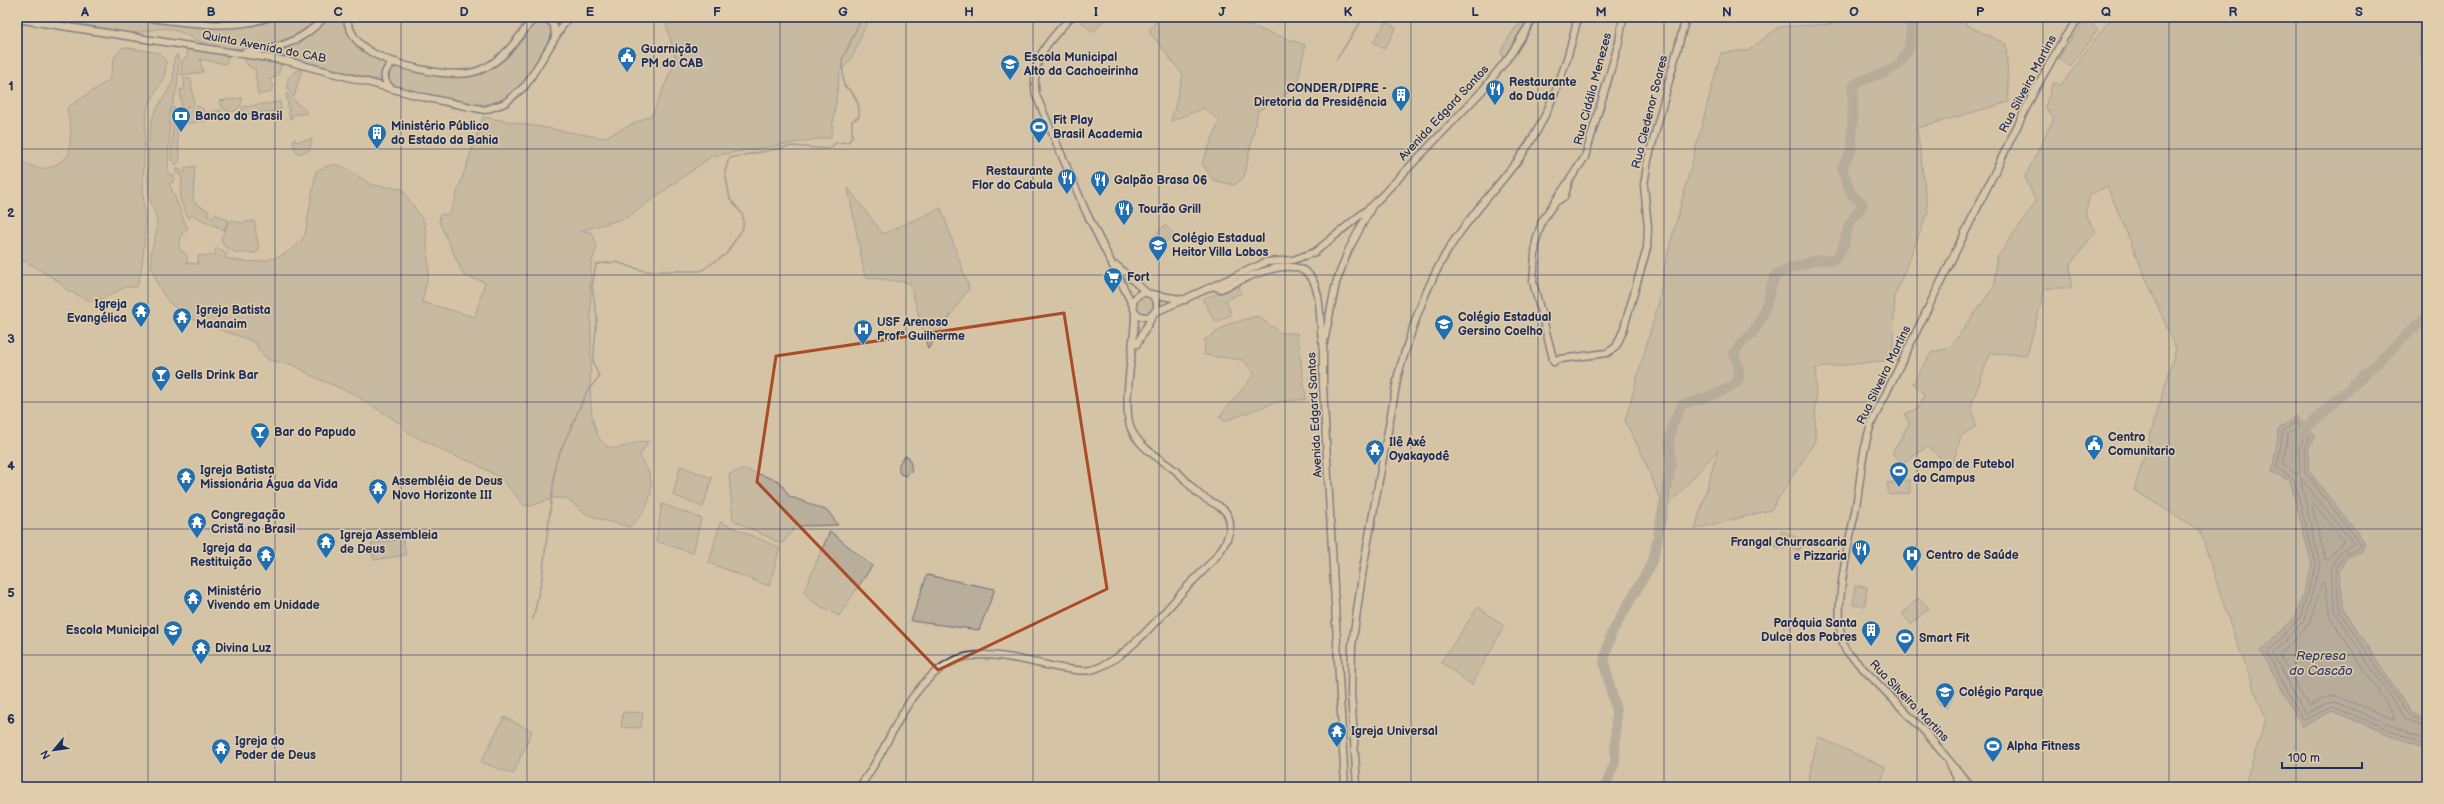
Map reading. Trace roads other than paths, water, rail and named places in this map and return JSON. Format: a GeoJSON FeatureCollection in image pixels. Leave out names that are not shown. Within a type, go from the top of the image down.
{"type":"FeatureCollection","features":[{"type":"Feature","properties":{"kind":"main road","name":"Quinta Avenida do CAB"},"geometry":{"type":"LineString","coordinates":[[142,17],[239,23],[270,17]]}},
{"type":"Feature","properties":{"kind":"main road"},"geometry":{"type":"LineString","coordinates":[[232,52],[268,50],[284,46],[308,33],[326,17]]}},
{"type":"Feature","properties":{"kind":"main road"},"geometry":{"type":"LineString","coordinates":[[346,17],[352,33],[363,47],[380,57],[446,74],[473,72],[498,59],[534,17]]}},
{"type":"Feature","properties":{"kind":"main road"},"geometry":{"type":"LineString","coordinates":[[560,17],[566,17]]}},
{"type":"Feature","properties":{"kind":"main road","name":"Quinta Avenida do CAB"},"geometry":{"type":"LineString","coordinates":[[17,19],[287,61],[472,109],[485,110],[501,106],[521,90],[555,40],[566,17]]}},
{"type":"Feature","properties":{"kind":"main road"},"geometry":{"type":"LineString","coordinates":[[1071,17],[1041,53],[1035,67],[1034,85],[1040,105],[1086,212],[1110,257],[1134,309],[1142,317],[1216,287],[1220,282],[1266,262],[1293,260],[1315,252],[1372,206]]}},
{"type":"Feature","properties":{"kind":"main road","name":"Avenida Edgard Santos"},"geometry":{"type":"LineString","coordinates":[[1345,787],[1323,348],[1328,316],[1343,264],[1372,206],[1482,91],[1515,49],[1534,17]]}},
{"type":"Feature","properties":{"kind":"main road"},"geometry":{"type":"LineString","coordinates":[[1357,787],[1351,692],[1355,622],[1362,569],[1398,375],[1403,357],[1424,296],[1450,247],[1478,207],[1520,157],[1543,119],[1560,80],[1578,17]]}},
{"type":"Feature","properties":{"kind":"main road","name":"Rua Cidália Menezes"},"geometry":{"type":"LineString","coordinates":[[1554,362],[1538,305],[1532,271],[1536,236],[1542,221],[1561,190],[1568,185],[1585,158],[1591,142],[1618,42],[1623,17]]}},
{"type":"Feature","properties":{"kind":"main road","name":"Rua Cledenor Soares"},"geometry":{"type":"LineString","coordinates":[[1554,362],[1611,352],[1616,347],[1623,331],[1646,248],[1648,228],[1644,185],[1648,160],[1686,17]]}},
{"type":"Feature","properties":{"kind":"main road","name":"Rua Silveira Martins"},"geometry":{"type":"LineString","coordinates":[[1971,787],[1949,762],[1927,733],[1850,656],[1841,640],[1844,562],[1855,512],[1865,441],[1877,411],[2036,88],[2064,38],[2080,17]]}},
{"type":"Feature","properties":{"kind":"main road"},"geometry":{"type":"LineString","coordinates":[[529,24],[542,18],[551,22],[556,29],[555,40]]}},
{"type":"Feature","properties":{"kind":"main road"},"geometry":{"type":"LineString","coordinates":[[392,89],[385,80],[384,73],[387,68],[396,62]]}},
{"type":"Feature","properties":{"kind":"main road"},"geometry":{"type":"LineString","coordinates":[[1110,257],[1127,277],[1157,301],[1154,313],[1141,333],[1134,353]]}},
{"type":"Feature","properties":{"kind":"main road"},"geometry":{"type":"LineString","coordinates":[[1216,287],[1221,289],[1269,270],[1289,266],[1298,266],[1308,271],[1312,275],[1318,293],[1323,348]]}},
{"type":"Feature","properties":{"kind":"main road"},"geometry":{"type":"LineString","coordinates":[[859,787],[873,768],[913,695],[936,672],[951,662],[972,656],[988,655],[1076,670],[1091,670],[1108,662],[1133,644],[1210,563],[1227,539],[1230,526],[1227,513],[1222,507],[1199,494],[1177,471],[1141,444],[1133,434],[1128,414],[1134,353],[1134,309],[1137,296],[1148,293],[1184,300]]}},
{"type":"Feature","properties":{"kind":"main road","name":"Rua Silveira Martins"},"geometry":{"type":"LineString","coordinates":[[1949,762],[1961,787]]}},
{"type":"Feature","properties":{"kind":"water","name":"Represa do Cascão"},"geometry":{"type":"Polygon","coordinates":[[[2296,416],[2316,436],[2308,450],[2308,470],[2366,544],[2362,553],[2347,557],[2339,571],[2344,611],[2411,713],[2427,719],[2427,750],[2332,711],[2302,727],[2261,651],[2296,616],[2312,565],[2290,480],[2272,472],[2279,429],[2296,416]]]}},
{"type":"Feature","properties":{"kind":"waterway"},"geometry":{"type":"LineString","coordinates":[[533,619],[542,578],[556,461],[587,391],[599,377],[593,362],[597,318],[592,287],[596,264],[616,262],[644,271],[701,271],[726,254],[743,228],[743,215],[730,199],[725,172],[729,158],[792,146],[828,149],[836,143],[848,142],[852,137],[852,121],[859,117],[859,112],[858,103],[854,95],[844,86],[842,60],[862,17]]}},
{"type":"Feature","properties":{"kind":"waterway"},"geometry":{"type":"LineString","coordinates":[[1336,60],[1364,17]]}},
{"type":"Feature","properties":{"kind":"waterway"},"geometry":{"type":"LineString","coordinates":[[1605,787],[1615,762],[1616,711],[1604,662],[1611,634],[1649,568],[1655,552],[1671,465],[1669,442],[1672,425],[1682,405],[1723,391],[1731,387],[1739,378],[1738,366],[1734,354],[1739,346],[1758,325],[1764,312],[1776,274],[1815,260],[1834,260],[1843,247],[1849,224],[1863,204],[1851,193],[1842,168],[1852,149],[1853,86],[1864,79],[1884,73],[1893,68],[1905,57],[1910,43],[1910,17]]}},
{"type":"Feature","properties":{"kind":"waterway"},"geometry":{"type":"LineString","coordinates":[[2424,17],[2423,45],[2427,66]]}},
{"type":"Feature","properties":{"kind":"waterway"},"geometry":{"type":"LineString","coordinates":[[2297,437],[2427,316]]}},
{"type":"Feature","properties":{"kind":"place","name":"Guarnição PM do CAB"},"geometry":{"type":"Point","coordinates":[627,73]}},
{"type":"Feature","properties":{"kind":"place","name":"Escola Municipal Alto da Cachoeirinha"},"geometry":{"type":"Point","coordinates":[1010,81]}},
{"type":"Feature","properties":{"kind":"place","name":"Restaurante do Duda"},"geometry":{"type":"Point","coordinates":[1495,106]}},
{"type":"Feature","properties":{"kind":"place","name":"CONDER/DIPRE - Diretoria da Presidência"},"geometry":{"type":"Point","coordinates":[1401,112]}},
{"type":"Feature","properties":{"kind":"place","name":"Banco do Brasil"},"geometry":{"type":"Point","coordinates":[181,133]}},
{"type":"Feature","properties":{"kind":"place","name":"Fit Play Brasil Academia"},"geometry":{"type":"Point","coordinates":[1039,144]}},
{"type":"Feature","properties":{"kind":"place","name":"Ministério Público do Estado da Bahia"},"geometry":{"type":"Point","coordinates":[377,150]}},
{"type":"Feature","properties":{"kind":"place","name":"Restaurante Flor do Cabula"},"geometry":{"type":"Point","coordinates":[1067,195]}},
{"type":"Feature","properties":{"kind":"place","name":"Galpão Brasa 06"},"geometry":{"type":"Point","coordinates":[1100,197]}},
{"type":"Feature","properties":{"kind":"place","name":"Tourão Grill"},"geometry":{"type":"Point","coordinates":[1124,226]}},
{"type":"Feature","properties":{"kind":"place","name":"Colégio Estadual Heitor Villa Lobos"},"geometry":{"type":"Point","coordinates":[1158,262]}},
{"type":"Feature","properties":{"kind":"place","name":"Fort"},"geometry":{"type":"Point","coordinates":[1113,294]}},
{"type":"Feature","properties":{"kind":"place","name":"Igreja Evangélica"},"geometry":{"type":"Point","coordinates":[141,328]}},
{"type":"Feature","properties":{"kind":"place","name":"Igreja Batista Maanaim"},"geometry":{"type":"Point","coordinates":[182,334]}},
{"type":"Feature","properties":{"kind":"place","name":"Colégio Estadual Gersino Coelho"},"geometry":{"type":"Point","coordinates":[1444,341]}},
{"type":"Feature","properties":{"kind":"place","name":"USF Arenoso Profº Guilherme"},"geometry":{"type":"Point","coordinates":[863,346]}},
{"type":"Feature","properties":{"kind":"place","name":"Gells Drink Bar"},"geometry":{"type":"Point","coordinates":[161,392]}},
{"type":"Feature","properties":{"kind":"place","name":"Bar do Papudo"},"geometry":{"type":"Point","coordinates":[260,449]}},
{"type":"Feature","properties":{"kind":"place","name":"Centro Comunitario"},"geometry":{"type":"Point","coordinates":[2094,461]}},
{"type":"Feature","properties":{"kind":"place","name":"Ilê Axé Oyakayodê"},"geometry":{"type":"Point","coordinates":[1375,466]}},
{"type":"Feature","properties":{"kind":"place","name":"Campo de Futebol do Campus"},"geometry":{"type":"Point","coordinates":[1899,488]}},
{"type":"Feature","properties":{"kind":"place","name":"Igreja Batista Missionária Água da Vida"},"geometry":{"type":"Point","coordinates":[186,494]}},
{"type":"Feature","properties":{"kind":"place","name":"Assembléia de Deus Novo Horizonte III"},"geometry":{"type":"Point","coordinates":[378,505]}},
{"type":"Feature","properties":{"kind":"place","name":"Congregação Cristã no Brasil"},"geometry":{"type":"Point","coordinates":[197,539]}},
{"type":"Feature","properties":{"kind":"place","name":"Igreja Assembleia de Deus"},"geometry":{"type":"Point","coordinates":[326,559]}},
{"type":"Feature","properties":{"kind":"place","name":"Frangal Churrascaria e Pizzaria"},"geometry":{"type":"Point","coordinates":[1861,566]}},
{"type":"Feature","properties":{"kind":"place","name":"Igreja da Restituição"},"geometry":{"type":"Point","coordinates":[266,572]}},
{"type":"Feature","properties":{"kind":"place","name":"Centro de Saúde"},"geometry":{"type":"Point","coordinates":[1912,572]}},
{"type":"Feature","properties":{"kind":"place","name":"Ministério Vivendo em Unidade"},"geometry":{"type":"Point","coordinates":[193,615]}},
{"type":"Feature","properties":{"kind":"place","name":"Escola Municipal"},"geometry":{"type":"Point","coordinates":[173,647]}},
{"type":"Feature","properties":{"kind":"place","name":"Paróquia Santa Dulce dos Pobres"},"geometry":{"type":"Point","coordinates":[1871,647]}},
{"type":"Feature","properties":{"kind":"place","name":"Smart Fit"},"geometry":{"type":"Point","coordinates":[1905,655]}},
{"type":"Feature","properties":{"kind":"place","name":"Divina Luz"},"geometry":{"type":"Point","coordinates":[201,665]}},
{"type":"Feature","properties":{"kind":"place","name":"Colégio Parque"},"geometry":{"type":"Point","coordinates":[1945,709]}},
{"type":"Feature","properties":{"kind":"place","name":"Igreja Universal"},"geometry":{"type":"Point","coordinates":[1337,748]}},
{"type":"Feature","properties":{"kind":"place","name":"Alpha Fitness"},"geometry":{"type":"Point","coordinates":[1993,763]}},
{"type":"Feature","properties":{"kind":"place","name":"Igreja do Poder de Deus"},"geometry":{"type":"Point","coordinates":[221,765]}}]}
